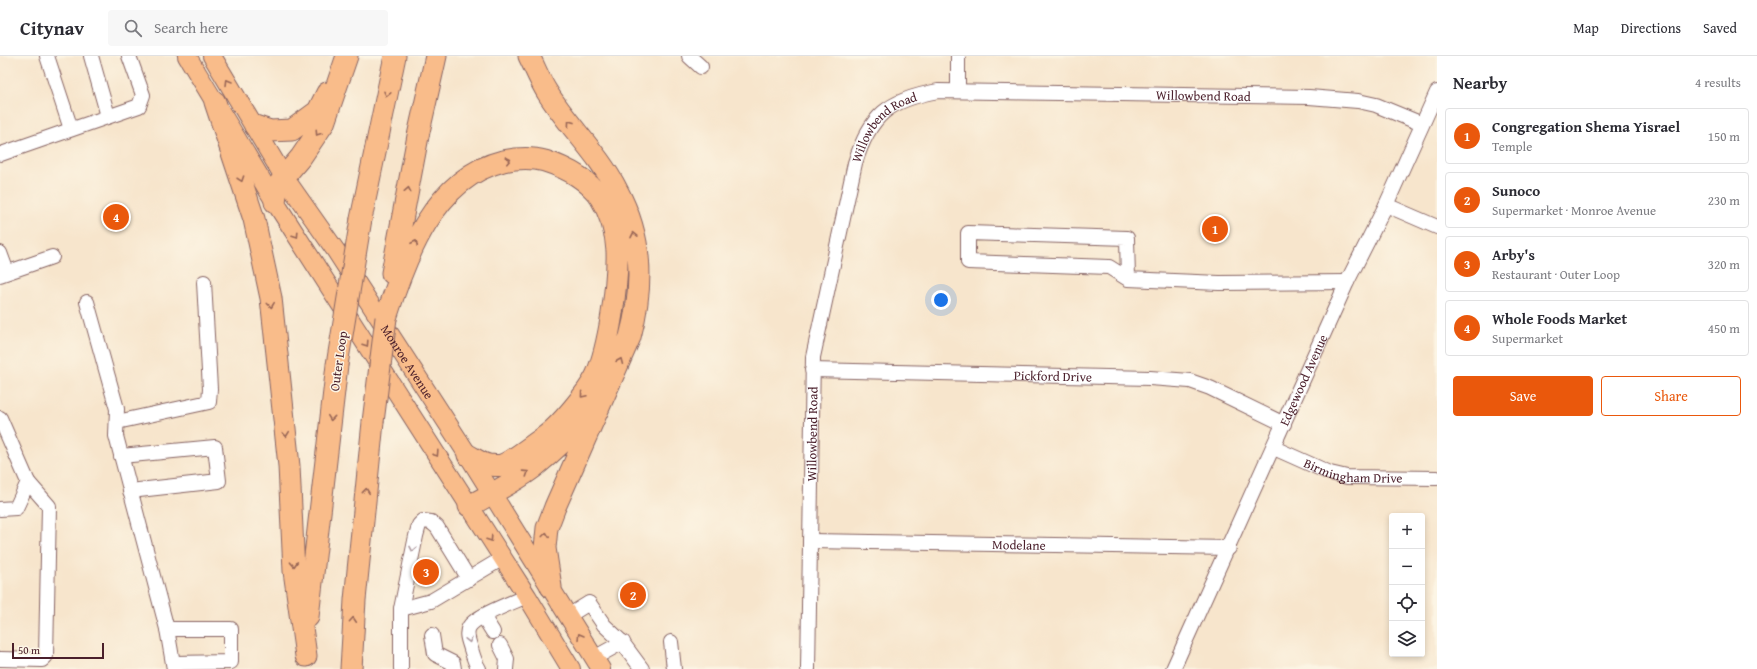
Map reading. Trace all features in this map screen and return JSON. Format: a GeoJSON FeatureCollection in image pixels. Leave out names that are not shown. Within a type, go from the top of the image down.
{"type":"FeatureCollection","features":[{"type":"Feature","properties":{"kind":"highway","name":"Outer Loop"},"geometry":{"type":"LineString","coordinates":[[306,663],[306,636],[337,365],[361,219],[395,56]]}},
{"type":"Feature","properties":{"kind":"highway"},"geometry":{"type":"LineString","coordinates":[[351,664],[354,600],[386,318],[396,274],[418,136],[436,56]]}},
{"type":"Feature","properties":{"kind":"highway"},"geometry":{"type":"LineString","coordinates":[[530,56],[546,92],[617,189],[634,231],[640,274],[636,315],[630,337],[547,528],[545,548],[550,587]]}},
{"type":"Feature","properties":{"kind":"highway"},"geometry":{"type":"LineString","coordinates":[[255,126],[270,131],[292,130],[318,111],[347,57]]}},
{"type":"Feature","properties":{"kind":"highway"},"geometry":{"type":"LineString","coordinates":[[275,202],[277,187],[301,157],[324,123],[347,57]]}},
{"type":"Feature","properties":{"kind":"highway"},"geometry":{"type":"LineString","coordinates":[[215,102],[254,219],[271,298],[289,466],[294,571],[306,663]]}},
{"type":"Feature","properties":{"kind":"highway"},"geometry":{"type":"LineString","coordinates":[[396,274],[419,233],[438,206],[456,186],[492,164],[514,158],[535,158],[557,165],[576,175],[590,186],[600,198],[610,216],[617,251],[616,277],[604,351],[592,382],[586,392],[549,434],[502,465],[487,465],[468,455]]}},
{"type":"Feature","properties":{"kind":"highway"},"geometry":{"type":"LineString","coordinates":[[469,506],[532,468],[571,435],[604,397]]}},
{"type":"Feature","properties":{"kind":"main road","name":"Monroe Avenue"},"geometry":{"type":"LineString","coordinates":[[187,56],[275,202],[503,558],[571,669]]}},
{"type":"Feature","properties":{"kind":"main road","name":"Monroe Avenue"},"geometry":{"type":"LineString","coordinates":[[212,56],[284,177],[336,251],[468,455],[597,664]]}},
{"type":"Feature","properties":{"kind":"street"},"geometry":{"type":"LineString","coordinates":[[47,56],[71,129]]}},
{"type":"Feature","properties":{"kind":"street"},"geometry":{"type":"LineString","coordinates":[[91,56],[108,116]]}},
{"type":"Feature","properties":{"kind":"street"},"geometry":{"type":"LineString","coordinates":[[1,154],[138,106],[143,95],[129,56]]}},
{"type":"Feature","properties":{"kind":"street"},"geometry":{"type":"LineString","coordinates":[[689,56],[701,67]]}},
{"type":"Feature","properties":{"kind":"street"},"geometry":{"type":"LineString","coordinates":[[958,56],[958,90]]}},
{"type":"Feature","properties":{"kind":"street","name":"Willowbend Road"},"geometry":{"type":"LineString","coordinates":[[808,669],[812,370],[818,332],[855,162],[862,140],[875,121],[885,111],[897,103],[923,94],[958,90],[1340,98],[1376,105],[1422,124]]}},
{"type":"Feature","properties":{"kind":"street","name":"Edgewood Avenue"},"geometry":{"type":"LineString","coordinates":[[1173,669],[1274,448],[1347,282],[1386,205],[1437,92]]}},
{"type":"Feature","properties":{"kind":"street"},"geometry":{"type":"LineString","coordinates":[[1386,205],[1437,227]]}},
{"type":"Feature","properties":{"kind":"street"},"geometry":{"type":"LineString","coordinates":[[1128,279],[1127,238],[968,233],[968,262],[1109,267],[1128,279],[1219,283],[1347,282]]}},
{"type":"Feature","properties":{"kind":"street"},"geometry":{"type":"LineString","coordinates":[[0,253],[4,273],[52,257]]}},
{"type":"Feature","properties":{"kind":"street"},"geometry":{"type":"LineString","coordinates":[[117,422],[209,402],[210,389],[204,282]]}},
{"type":"Feature","properties":{"kind":"street"},"geometry":{"type":"LineString","coordinates":[[87,302],[117,409],[116,436],[167,629],[174,666],[231,662],[231,629],[167,629]]}},
{"type":"Feature","properties":{"kind":"street","name":"Pickford Drive"},"geometry":{"type":"LineString","coordinates":[[812,370],[1150,378],[1190,381],[1210,388],[1284,424]]}},
{"type":"Feature","properties":{"kind":"street"},"geometry":{"type":"LineString","coordinates":[[0,418],[28,482],[49,506],[46,656],[42,660],[0,659]]}},
{"type":"Feature","properties":{"kind":"street"},"geometry":{"type":"LineString","coordinates":[[121,456],[215,447],[219,481],[130,491]]}},
{"type":"Feature","properties":{"kind":"street","name":"Birmingham Drive"},"geometry":{"type":"LineString","coordinates":[[1274,448],[1330,473],[1347,477],[1437,478]]}},
{"type":"Feature","properties":{"kind":"street"},"geometry":{"type":"LineString","coordinates":[[0,509],[16,508],[28,482]]}},
{"type":"Feature","properties":{"kind":"street"},"geometry":{"type":"LineString","coordinates":[[401,669],[401,609],[419,525],[423,521],[431,522],[437,527],[469,579]]}},
{"type":"Feature","properties":{"kind":"street","name":"Modelane"},"geometry":{"type":"LineString","coordinates":[[810,541],[1229,548]]}},
{"type":"Feature","properties":{"kind":"street"},"geometry":{"type":"LineString","coordinates":[[401,609],[431,601],[503,558]]}},
{"type":"Feature","properties":{"kind":"street"},"geometry":{"type":"LineString","coordinates":[[479,669],[467,635],[468,628],[474,621],[483,616],[527,596]]}},
{"type":"Feature","properties":{"kind":"street"},"geometry":{"type":"LineString","coordinates":[[568,616],[589,603],[604,625],[623,642],[642,669]]}},
{"type":"Feature","properties":{"kind":"street"},"geometry":{"type":"LineString","coordinates":[[483,616],[493,632]]}},
{"type":"Feature","properties":{"kind":"street"},"geometry":{"type":"LineString","coordinates":[[432,634],[435,654],[453,663],[454,669]]}},
{"type":"Feature","properties":{"kind":"street"},"geometry":{"type":"LineString","coordinates":[[597,664],[623,642]]}},
{"type":"Feature","properties":{"kind":"street"},"geometry":{"type":"LineString","coordinates":[[671,642],[674,669]]}},
{"type":"Feature","properties":{"kind":"street"},"geometry":{"type":"LineString","coordinates":[[500,645],[507,659],[506,669]]}},
{"type":"Feature","properties":{"kind":"place","name":"Whole Foods Market"},"geometry":{"type":"Point","coordinates":[116,217]}},
{"type":"Feature","properties":{"kind":"place","name":"Congregation Shema Yisrael"},"geometry":{"type":"Point","coordinates":[1215,229]}},
{"type":"Feature","properties":{"kind":"place","name":"Arby's"},"geometry":{"type":"Point","coordinates":[426,572]}},
{"type":"Feature","properties":{"kind":"place","name":"Sunoco"},"geometry":{"type":"Point","coordinates":[633,595]}}]}
